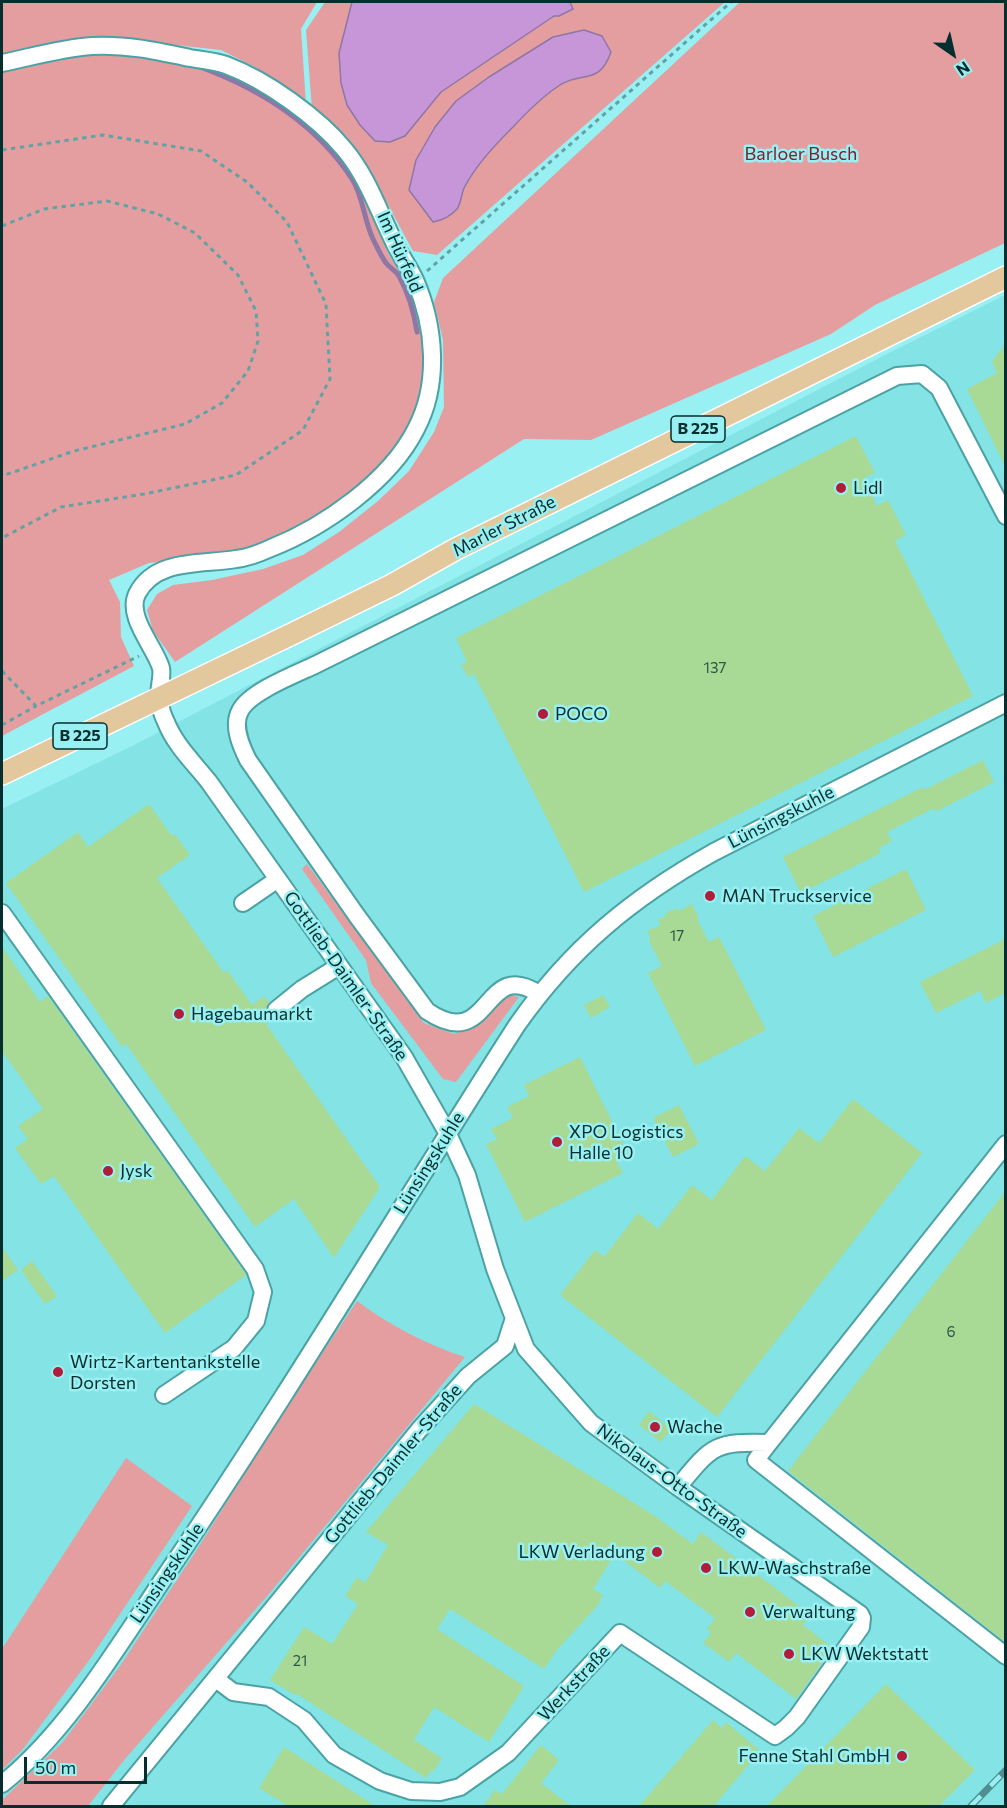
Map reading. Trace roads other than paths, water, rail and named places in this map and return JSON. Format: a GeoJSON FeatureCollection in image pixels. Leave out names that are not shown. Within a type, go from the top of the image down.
{"type":"FeatureCollection","features":[{"type":"Feature","properties":{"kind":"main road","name":"Marler Straße"},"geometry":{"type":"LineString","coordinates":[[2,774],[392,585],[456,549],[1005,277]]}},
{"type":"Feature","properties":{"kind":"street","name":"Im Hürfeld"},"geometry":{"type":"LineString","coordinates":[[2,63],[90,46],[127,46],[225,65],[256,80],[307,113],[346,151],[375,198],[395,244],[415,281],[429,326],[432,369],[428,398],[417,429],[398,458],[373,483],[339,510],[304,532],[272,548],[240,559],[168,567],[149,578],[135,597],[136,613],[162,670],[159,699]]}},
{"type":"Feature","properties":{"kind":"street"},"geometry":{"type":"LineString","coordinates":[[539,994],[525,985],[514,984],[504,988],[470,1021],[455,1023],[441,1020],[427,1011],[357,916],[248,760],[239,742],[237,727],[239,712],[247,701],[897,376],[922,374],[939,388],[1005,516]]}},
{"type":"Feature","properties":{"kind":"street","name":"Gottlieb-Daimler-Straße"},"geometry":{"type":"LineString","coordinates":[[111,1806],[419,1430],[468,1376],[505,1346],[514,1318],[495,1269],[467,1176],[448,1134],[404,1057],[209,782],[178,744],[166,724],[159,699]]}},
{"type":"Feature","properties":{"kind":"street","name":"Lünsingskuhle"},"geometry":{"type":"LineString","coordinates":[[2,1784],[46,1742],[115,1651],[217,1500],[539,994],[577,951],[604,926],[682,870],[724,846],[1005,703]]}},
{"type":"Feature","properties":{"kind":"street"},"geometry":{"type":"LineString","coordinates":[[243,903],[278,879]]}},
{"type":"Feature","properties":{"kind":"street"},"geometry":{"type":"LineString","coordinates":[[2,913],[255,1269],[263,1292],[256,1321],[234,1347],[164,1395]]}},
{"type":"Feature","properties":{"kind":"street"},"geometry":{"type":"LineString","coordinates":[[276,1010],[302,989],[339,966]]}},
{"type":"Feature","properties":{"kind":"street"},"geometry":{"type":"LineString","coordinates":[[1005,1144],[756,1460],[1005,1656]]}},
{"type":"Feature","properties":{"kind":"street","name":"Nikolaus-Otto-Straße"},"geometry":{"type":"LineString","coordinates":[[514,1318],[526,1349],[591,1423],[678,1487],[860,1614]]}},
{"type":"Feature","properties":{"kind":"street"},"geometry":{"type":"LineString","coordinates":[[678,1487],[704,1455],[719,1446],[736,1443],[769,1443]]}},
{"type":"Feature","properties":{"kind":"street","name":"Werkstraße"},"geometry":{"type":"LineString","coordinates":[[216,1679],[233,1692],[269,1698],[304,1720],[334,1755],[380,1781],[411,1791],[440,1791],[460,1787],[508,1753],[620,1633],[775,1736],[797,1717],[861,1627],[860,1614]]}},
{"type":"Feature","properties":{"kind":"waterway"},"geometry":{"type":"LineString","coordinates":[[200,67],[244,86],[285,111],[322,141],[338,159],[356,186],[370,232],[379,251],[403,283],[411,303],[417,332]]}},
{"type":"Feature","properties":{"kind":"railway"},"geometry":{"type":"LineString","coordinates":[[971,1806],[1006,1770]]}},
{"type":"Feature","properties":{"kind":"place","name":"Lidl"},"geometry":{"type":"Point","coordinates":[841,488]}},
{"type":"Feature","properties":{"kind":"place","name":"POCO"},"geometry":{"type":"Point","coordinates":[543,714]}},
{"type":"Feature","properties":{"kind":"place","name":"MAN Truckservice"},"geometry":{"type":"Point","coordinates":[710,896]}},
{"type":"Feature","properties":{"kind":"place","name":"Hagebaumarkt"},"geometry":{"type":"Point","coordinates":[179,1014]}},
{"type":"Feature","properties":{"kind":"place","name":"XPO Logistics Halle 10"},"geometry":{"type":"Point","coordinates":[557,1142]}},
{"type":"Feature","properties":{"kind":"place","name":"Jysk"},"geometry":{"type":"Point","coordinates":[108,1171]}},
{"type":"Feature","properties":{"kind":"place","name":"Wirtz-Kartentankstelle Dorsten"},"geometry":{"type":"Point","coordinates":[58,1372]}},
{"type":"Feature","properties":{"kind":"place","name":"Wache"},"geometry":{"type":"Point","coordinates":[655,1427]}},
{"type":"Feature","properties":{"kind":"place","name":"LKW Verladung"},"geometry":{"type":"Point","coordinates":[657,1552]}},
{"type":"Feature","properties":{"kind":"place","name":"LKW-Waschstraße"},"geometry":{"type":"Point","coordinates":[706,1568]}},
{"type":"Feature","properties":{"kind":"place","name":"Verwaltung"},"geometry":{"type":"Point","coordinates":[750,1612]}},
{"type":"Feature","properties":{"kind":"place","name":"LKW Wektstatt"},"geometry":{"type":"Point","coordinates":[789,1654]}},
{"type":"Feature","properties":{"kind":"place","name":"Fenne Stahl GmbH"},"geometry":{"type":"Point","coordinates":[902,1756]}},
{"type":"Feature","properties":{"kind":"park label","name":"Barloer Busch"},"geometry":{"type":"Point","coordinates":[801,154]}}]}
